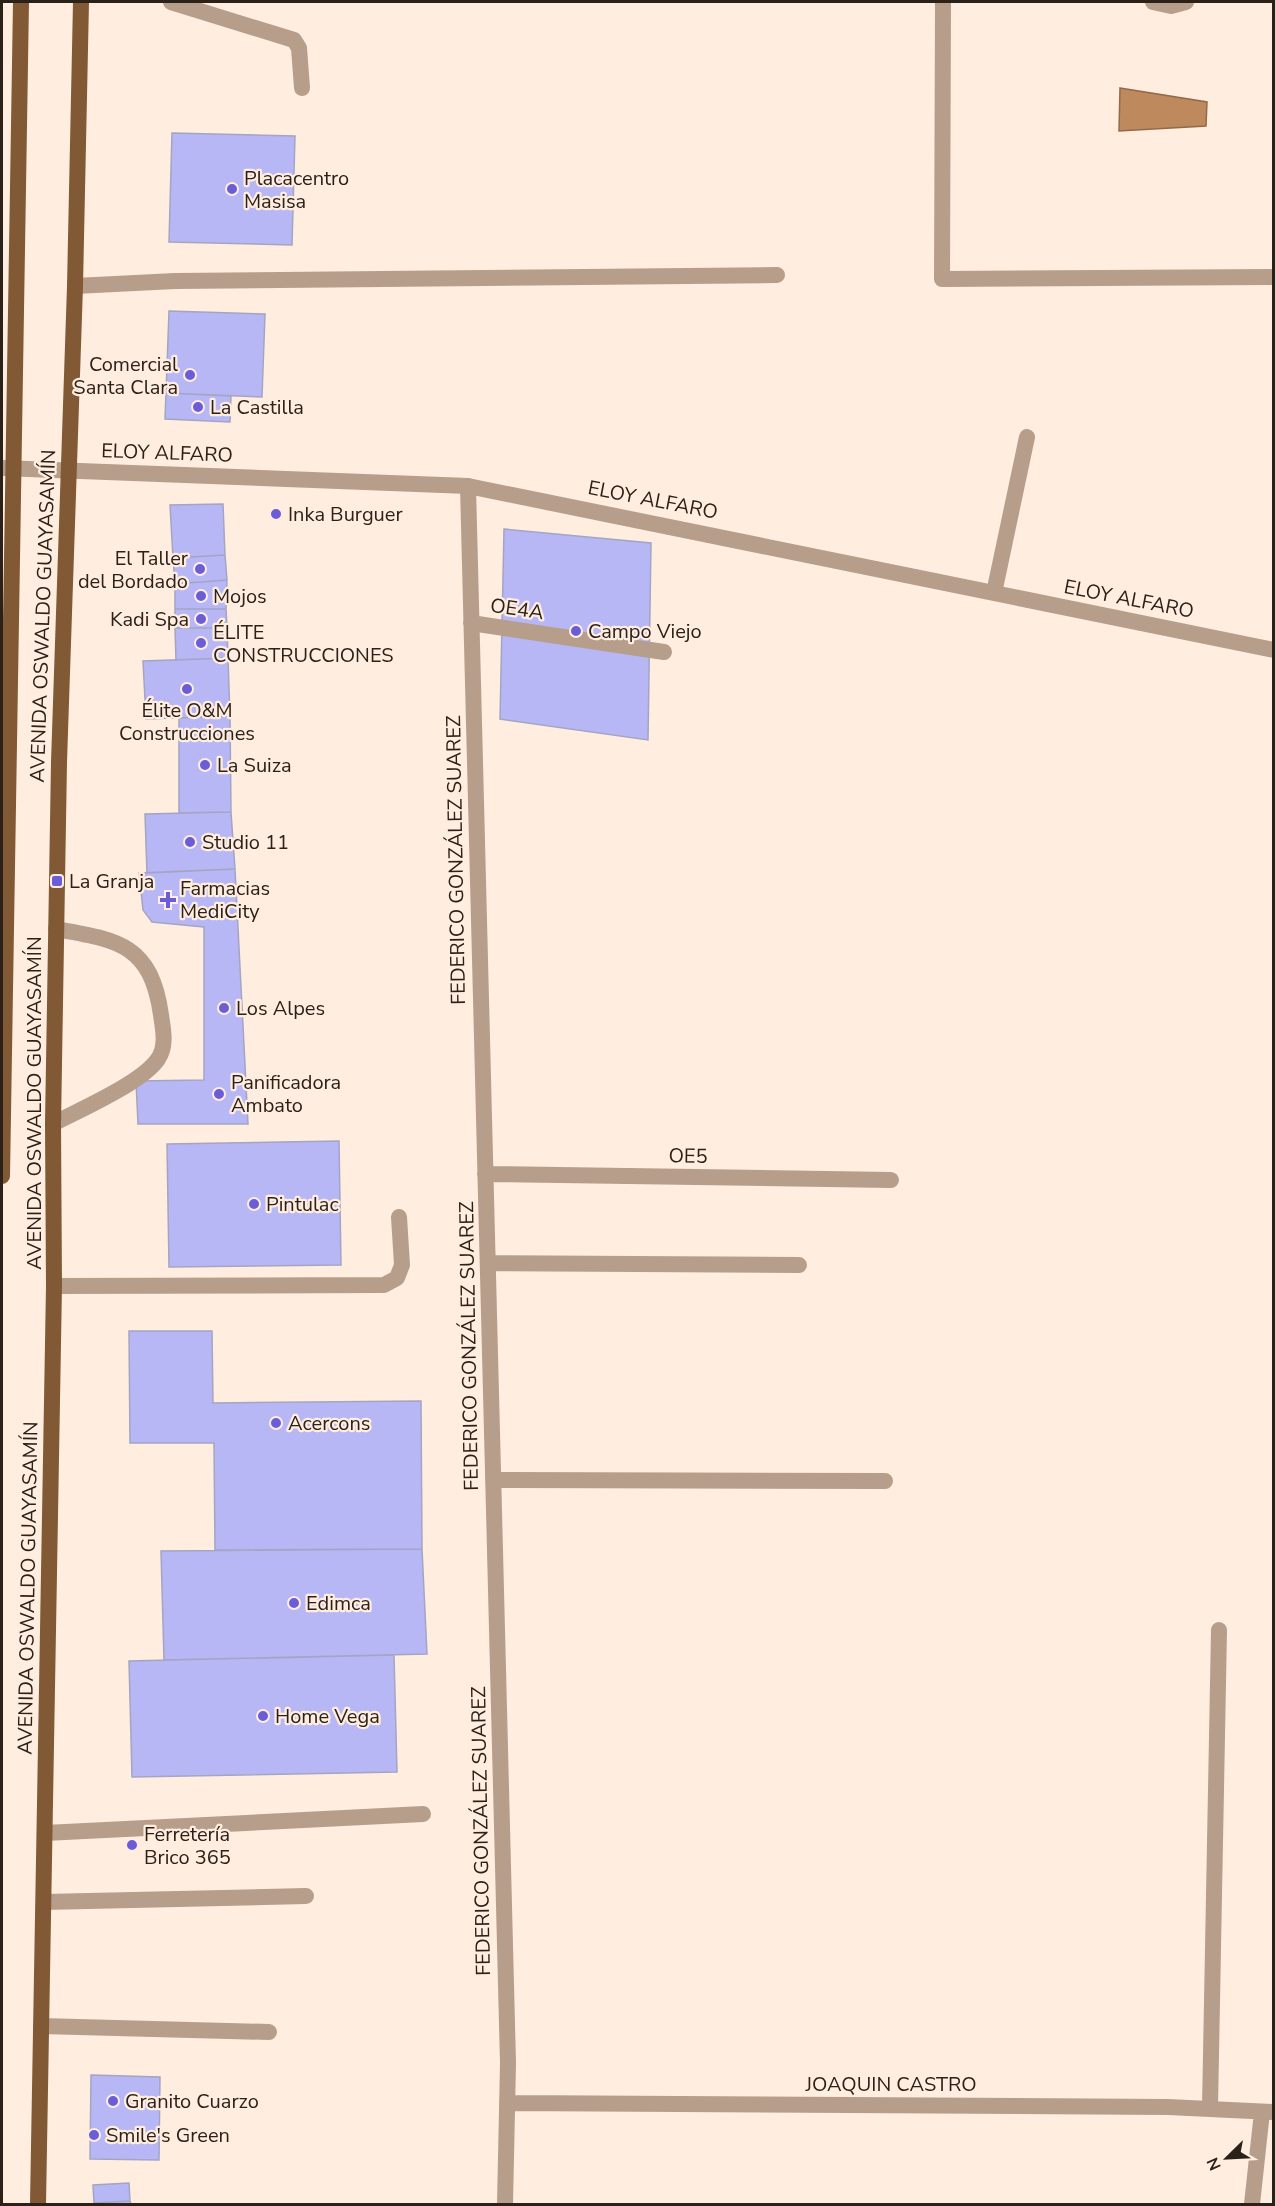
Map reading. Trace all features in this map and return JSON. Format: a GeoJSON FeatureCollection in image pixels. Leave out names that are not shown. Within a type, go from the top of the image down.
{"type":"FeatureCollection","features":[{"type":"Feature","properties":{"kind":"main road","name":"AVENIDA OSWALDO GUAYASAMÍN"},"geometry":{"type":"LineString","coordinates":[[2,1176],[8,468],[21,2]]}},
{"type":"Feature","properties":{"kind":"main road","name":"AVENIDA OSWALDO GUAYASAMÍN"},"geometry":{"type":"LineString","coordinates":[[38,2205],[54,1286],[53,1125],[56,929],[81,2]]}},
{"type":"Feature","properties":{"kind":"street"},"geometry":{"type":"LineString","coordinates":[[171,2],[294,40],[299,48],[302,88]]}},
{"type":"Feature","properties":{"kind":"street"},"geometry":{"type":"LineString","coordinates":[[943,2],[942,279],[1274,278]]}},
{"type":"Feature","properties":{"kind":"street"},"geometry":{"type":"LineString","coordinates":[[1153,2],[1172,6],[1186,2]]}},
{"type":"Feature","properties":{"kind":"street"},"geometry":{"type":"LineString","coordinates":[[75,286],[175,281],[777,275]]}},
{"type":"Feature","properties":{"kind":"street"},"geometry":{"type":"LineString","coordinates":[[994,593],[1027,437]]}},
{"type":"Feature","properties":{"kind":"street","name":"ELOY ALFARO"},"geometry":{"type":"LineString","coordinates":[[8,468],[468,486],[724,536],[1274,650]]}},
{"type":"Feature","properties":{"kind":"street","name":"FEDERICO GONZÁLEZ SUAREZ"},"geometry":{"type":"LineString","coordinates":[[468,486],[507,2103],[505,2205]]}},
{"type":"Feature","properties":{"kind":"street","name":"OE4A"},"geometry":{"type":"LineString","coordinates":[[471,623],[664,652]]}},
{"type":"Feature","properties":{"kind":"street"},"geometry":{"type":"LineString","coordinates":[[53,1125],[141,1076],[159,1059],[165,1039],[157,987],[144,963],[123,945],[100,937],[56,929]]}},
{"type":"Feature","properties":{"kind":"street","name":"OE5"},"geometry":{"type":"LineString","coordinates":[[485,1174],[891,1180]]}},
{"type":"Feature","properties":{"kind":"street"},"geometry":{"type":"LineString","coordinates":[[54,1286],[384,1285],[398,1278],[402,1264],[399,1216]]}},
{"type":"Feature","properties":{"kind":"street"},"geometry":{"type":"LineString","coordinates":[[488,1263],[799,1266]]}},
{"type":"Feature","properties":{"kind":"street"},"geometry":{"type":"LineString","coordinates":[[493,1480],[885,1481]]}},
{"type":"Feature","properties":{"kind":"street"},"geometry":{"type":"LineString","coordinates":[[1210,2108],[1219,1630]]}},
{"type":"Feature","properties":{"kind":"street"},"geometry":{"type":"LineString","coordinates":[[45,1833],[423,1814]]}},
{"type":"Feature","properties":{"kind":"street"},"geometry":{"type":"LineString","coordinates":[[44,1902],[306,1896]]}},
{"type":"Feature","properties":{"kind":"street"},"geometry":{"type":"LineString","coordinates":[[41,2026],[268,2032]]}},
{"type":"Feature","properties":{"kind":"street","name":"JOAQUIN CASTRO"},"geometry":{"type":"LineString","coordinates":[[507,2103],[1210,2108],[1268,2112]]}},
{"type":"Feature","properties":{"kind":"street"},"geometry":{"type":"LineString","coordinates":[[1252,2205],[1268,2112]]}},
{"type":"Feature","properties":{"kind":"shaded area"},"geometry":{"type":"Polygon","coordinates":[[[1120,88],[1207,102],[1206,126],[1119,131],[1120,88]]]}},
{"type":"Feature","properties":{"kind":"building","name":"Placacentro Masisa"},"geometry":{"type":"Polygon","coordinates":[[[172,133],[295,136],[292,245],[169,242],[172,133]]]}},
{"type":"Feature","properties":{"kind":"building"},"geometry":{"type":"Polygon","coordinates":[[[169,311],[265,314],[262,397],[166,393],[169,311]]]}},
{"type":"Feature","properties":{"kind":"building","name":"La Castilla"},"geometry":{"type":"Polygon","coordinates":[[[166,393],[231,396],[230,422],[165,419],[166,393]]]}},
{"type":"Feature","properties":{"kind":"building"},"geometry":{"type":"Polygon","coordinates":[[[223,504],[225,555],[173,558],[170,505],[223,504]]]}},
{"type":"Feature","properties":{"kind":"building","name":"Campo Viejo"},"geometry":{"type":"Polygon","coordinates":[[[504,529],[651,543],[648,740],[500,719],[504,529]]]}},
{"type":"Feature","properties":{"kind":"building","name":"El Taller del Bordado"},"geometry":{"type":"Polygon","coordinates":[[[225,555],[227,580],[175,584],[173,558],[225,555]]]}},
{"type":"Feature","properties":{"kind":"building","name":"Mojos"},"geometry":{"type":"Polygon","coordinates":[[[227,580],[226,609],[175,609],[175,584],[227,580]]]}},
{"type":"Feature","properties":{"kind":"building","name":"Kadi Spa"},"geometry":{"type":"Polygon","coordinates":[[[175,609],[226,609],[227,628],[175,628],[175,609]]]}},
{"type":"Feature","properties":{"kind":"building","name":"ÉLITE CONSTRUCCIONES"},"geometry":{"type":"Polygon","coordinates":[[[175,628],[227,628],[228,658],[176,660],[175,628]]]}},
{"type":"Feature","properties":{"kind":"building","name":"Élite O&M Construcciones"},"geometry":{"type":"Polygon","coordinates":[[[228,658],[230,716],[146,719],[143,661],[228,658]]]}},
{"type":"Feature","properties":{"kind":"building","name":"La Suiza"},"geometry":{"type":"Polygon","coordinates":[[[230,716],[231,812],[179,813],[179,718],[230,716]]]}},
{"type":"Feature","properties":{"kind":"building","name":"Studio 11"},"geometry":{"type":"Polygon","coordinates":[[[231,812],[235,869],[147,873],[145,814],[231,812]]]}},
{"type":"Feature","properties":{"kind":"building"},"geometry":{"type":"Polygon","coordinates":[[[235,869],[248,1124],[138,1124],[136,1081],[204,1080],[204,927],[152,922],[143,910],[139,873],[235,869]]]}},
{"type":"Feature","properties":{"kind":"building","name":"Pintulac"},"geometry":{"type":"Polygon","coordinates":[[[339,1141],[341,1265],[169,1267],[167,1144],[339,1141]]]}},
{"type":"Feature","properties":{"kind":"building","name":"Acercons"},"geometry":{"type":"Polygon","coordinates":[[[129,1331],[212,1331],[213,1403],[421,1401],[422,1549],[215,1550],[214,1443],[130,1443],[129,1331]]]}},
{"type":"Feature","properties":{"kind":"building","name":"Edimca"},"geometry":{"type":"Polygon","coordinates":[[[422,1549],[427,1654],[164,1660],[161,1551],[422,1549]]]}},
{"type":"Feature","properties":{"kind":"building","name":"Home Vega"},"geometry":{"type":"Polygon","coordinates":[[[394,1655],[397,1772],[132,1777],[129,1661],[394,1655]]]}},
{"type":"Feature","properties":{"kind":"building"},"geometry":{"type":"Polygon","coordinates":[[[91,2075],[160,2077],[159,2160],[90,2159],[91,2075]]]}},
{"type":"Feature","properties":{"kind":"building"},"geometry":{"type":"Polygon","coordinates":[[[129,2183],[130,2201],[94,2203],[93,2185],[129,2183]]]}},
{"type":"Feature","properties":{"kind":"building"},"geometry":{"type":"Polygon","coordinates":[[[130,2201],[131,2204],[94,2204],[94,2203],[130,2201]]]}},
{"type":"Feature","properties":{"kind":"place","name":"Placacentro Masisa"},"geometry":{"type":"Point","coordinates":[232,189]}},
{"type":"Feature","properties":{"kind":"place","name":"Comercial Santa Clara"},"geometry":{"type":"Point","coordinates":[190,375]}},
{"type":"Feature","properties":{"kind":"place","name":"La Castilla"},"geometry":{"type":"Point","coordinates":[198,407]}},
{"type":"Feature","properties":{"kind":"place","name":"Inka Burguer"},"geometry":{"type":"Point","coordinates":[276,514]}},
{"type":"Feature","properties":{"kind":"place","name":"El Taller del Bordado"},"geometry":{"type":"Point","coordinates":[200,569]}},
{"type":"Feature","properties":{"kind":"place","name":"Mojos"},"geometry":{"type":"Point","coordinates":[201,596]}},
{"type":"Feature","properties":{"kind":"place","name":"Kadi Spa"},"geometry":{"type":"Point","coordinates":[201,619]}},
{"type":"Feature","properties":{"kind":"place","name":"Campo Viejo"},"geometry":{"type":"Point","coordinates":[576,631]}},
{"type":"Feature","properties":{"kind":"place","name":"ÉLITE CONSTRUCCIONES"},"geometry":{"type":"Point","coordinates":[201,643]}},
{"type":"Feature","properties":{"kind":"place","name":"Élite O&M Construcciones"},"geometry":{"type":"Point","coordinates":[187,689]}},
{"type":"Feature","properties":{"kind":"place","name":"La Suiza"},"geometry":{"type":"Point","coordinates":[205,765]}},
{"type":"Feature","properties":{"kind":"place","name":"Studio 11"},"geometry":{"type":"Point","coordinates":[190,842]}},
{"type":"Feature","properties":{"kind":"place","name":"La Granja"},"geometry":{"type":"Point","coordinates":[57,881]}},
{"type":"Feature","properties":{"kind":"place","name":"Farmacias MediCity"},"geometry":{"type":"Point","coordinates":[168,900]}},
{"type":"Feature","properties":{"kind":"place","name":"Los Alpes"},"geometry":{"type":"Point","coordinates":[224,1008]}},
{"type":"Feature","properties":{"kind":"place","name":"Panificadora Ambato"},"geometry":{"type":"Point","coordinates":[219,1094]}},
{"type":"Feature","properties":{"kind":"place","name":"Pintulac"},"geometry":{"type":"Point","coordinates":[254,1204]}},
{"type":"Feature","properties":{"kind":"place","name":"Acercons"},"geometry":{"type":"Point","coordinates":[276,1423]}},
{"type":"Feature","properties":{"kind":"place","name":"Edimca"},"geometry":{"type":"Point","coordinates":[294,1603]}},
{"type":"Feature","properties":{"kind":"place","name":"Home Vega"},"geometry":{"type":"Point","coordinates":[263,1716]}},
{"type":"Feature","properties":{"kind":"place","name":"Ferretería Brico 365"},"geometry":{"type":"Point","coordinates":[132,1845]}},
{"type":"Feature","properties":{"kind":"place","name":"Granito Cuarzo"},"geometry":{"type":"Point","coordinates":[113,2101]}},
{"type":"Feature","properties":{"kind":"place","name":"Smile's Green"},"geometry":{"type":"Point","coordinates":[94,2135]}}]}
